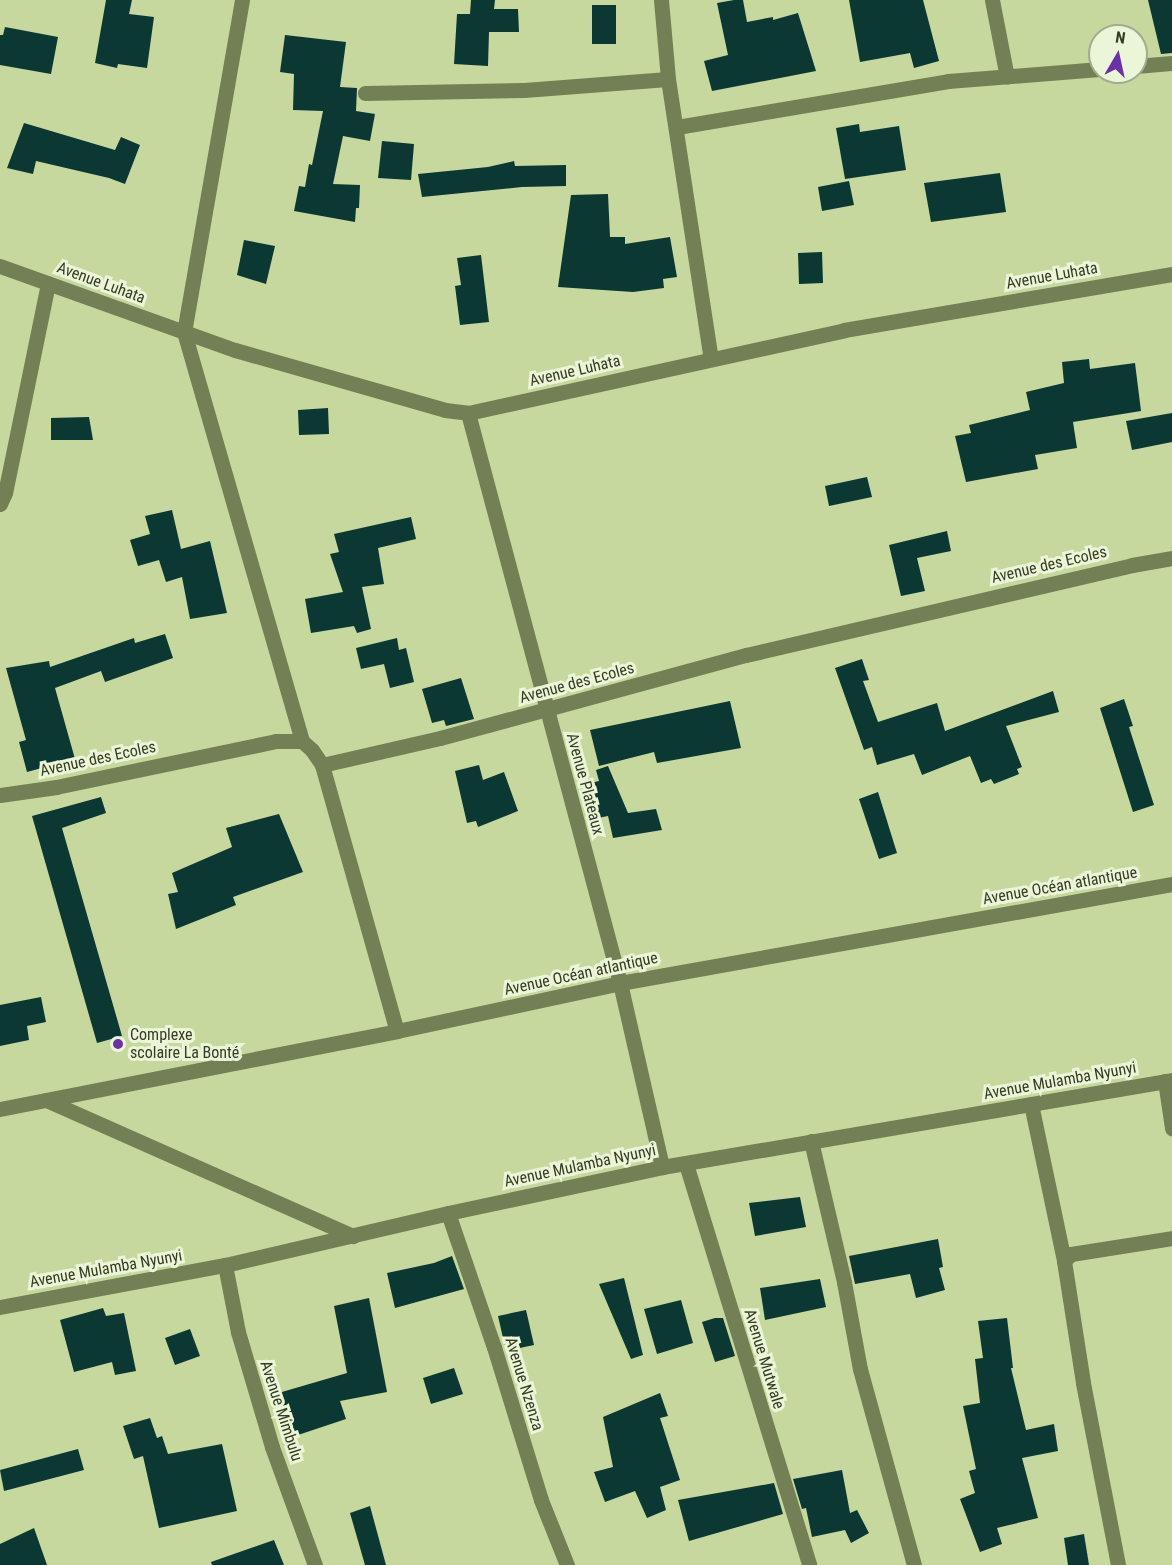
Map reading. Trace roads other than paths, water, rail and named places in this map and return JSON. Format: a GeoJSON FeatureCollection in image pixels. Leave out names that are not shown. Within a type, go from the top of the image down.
{"type":"FeatureCollection","features":[{"type":"Feature","properties":{"kind":"street"},"geometry":{"type":"LineString","coordinates":[[242,0],[184,332],[302,741],[312,750],[322,765],[397,1031]]}},
{"type":"Feature","properties":{"kind":"street"},"geometry":{"type":"LineString","coordinates":[[661,0],[668,80],[711,359]]}},
{"type":"Feature","properties":{"kind":"street"},"geometry":{"type":"LineString","coordinates":[[992,0],[1007,76]]}},
{"type":"Feature","properties":{"kind":"street"},"geometry":{"type":"LineString","coordinates":[[1148,65],[1172,63]]}},
{"type":"Feature","properties":{"kind":"street"},"geometry":{"type":"LineString","coordinates":[[676,128],[948,81],[1088,70]]}},
{"type":"Feature","properties":{"kind":"street"},"geometry":{"type":"LineString","coordinates":[[365,93],[524,90],[668,80]]}},
{"type":"Feature","properties":{"kind":"street","name":"Avenue Luhata"},"geometry":{"type":"LineString","coordinates":[[0,266],[235,350],[445,410],[468,413],[844,330],[1172,274]]}},
{"type":"Feature","properties":{"kind":"street"},"geometry":{"type":"LineString","coordinates":[[0,504],[7,482],[48,283]]}},
{"type":"Feature","properties":{"kind":"street","name":"Avenue Plateaux"},"geometry":{"type":"LineString","coordinates":[[468,413],[621,983],[662,1167]]}},
{"type":"Feature","properties":{"kind":"street","name":"Avenue des Ecoles"},"geometry":{"type":"LineString","coordinates":[[322,765],[546,710],[746,655],[1120,567],[1172,558]]}},
{"type":"Feature","properties":{"kind":"street","name":"Avenue des Ecoles"},"geometry":{"type":"LineString","coordinates":[[0,795],[56,787],[251,745],[302,741]]}},
{"type":"Feature","properties":{"kind":"street","name":"Avenue Océan atlantique"},"geometry":{"type":"LineString","coordinates":[[0,1109],[397,1031],[621,983],[1172,884]]}},
{"type":"Feature","properties":{"kind":"street"},"geometry":{"type":"LineString","coordinates":[[1168,1080],[1172,1128]]}},
{"type":"Feature","properties":{"kind":"street","name":"Avenue Mulamba Nyunyi"},"geometry":{"type":"LineString","coordinates":[[0,1307],[225,1265],[448,1213],[662,1167],[1168,1080]]}},
{"type":"Feature","properties":{"kind":"street"},"geometry":{"type":"LineString","coordinates":[[46,1100],[353,1236]]}},
{"type":"Feature","properties":{"kind":"street"},"geometry":{"type":"LineString","coordinates":[[1031,1104],[1064,1261],[1079,1360],[1118,1565]]}},
{"type":"Feature","properties":{"kind":"street"},"geometry":{"type":"LineString","coordinates":[[811,1141],[844,1282],[860,1369],[914,1565]]}},
{"type":"Feature","properties":{"kind":"street","name":"Avenue Mutwale"},"geometry":{"type":"LineString","coordinates":[[686,1164],[809,1565]]}},
{"type":"Feature","properties":{"kind":"street","name":"Avenue Nzenza"},"geometry":{"type":"LineString","coordinates":[[448,1213],[494,1347],[541,1500],[567,1565]]}},
{"type":"Feature","properties":{"kind":"street"},"geometry":{"type":"LineString","coordinates":[[1064,1261],[1071,1254],[1172,1238]]}},
{"type":"Feature","properties":{"kind":"street","name":"Avenue Mimbulu"},"geometry":{"type":"LineString","coordinates":[[225,1265],[241,1343],[272,1447],[315,1565]]}},
{"type":"Feature","properties":{"kind":"place","name":"Complexe scolaire La Bonté"},"geometry":{"type":"Point","coordinates":[118,1044]}}]}
